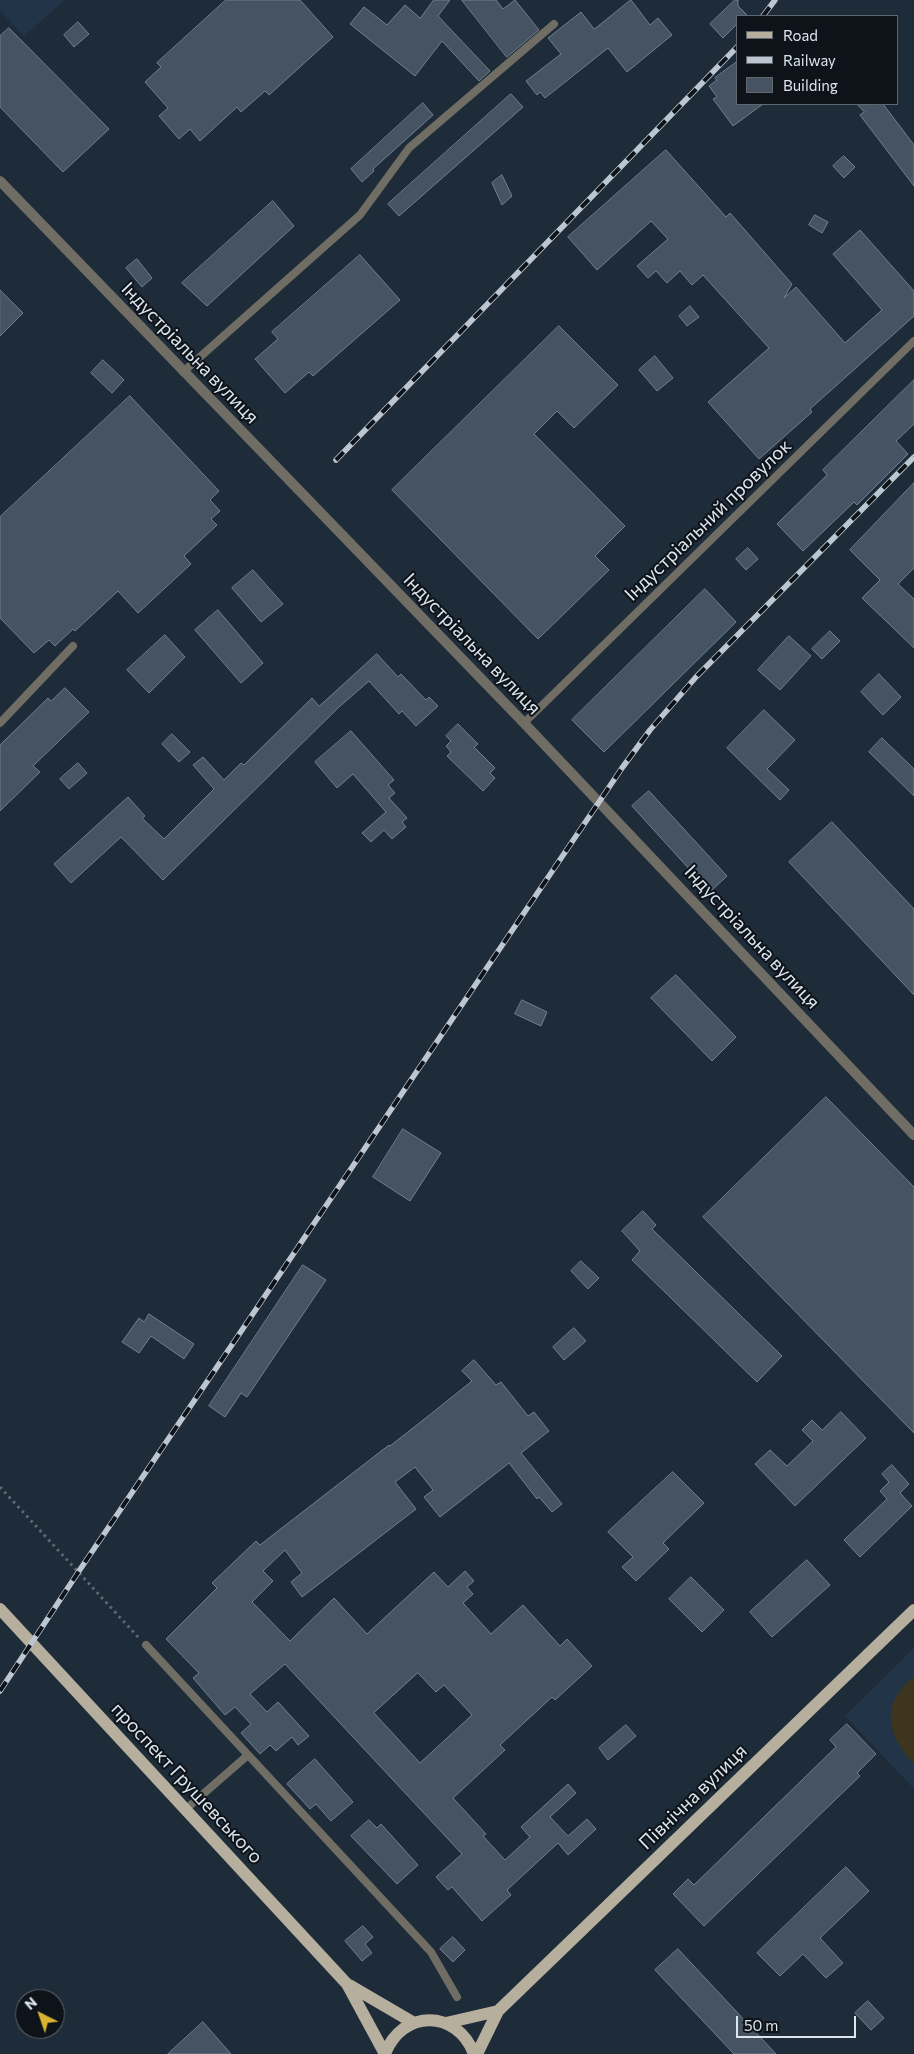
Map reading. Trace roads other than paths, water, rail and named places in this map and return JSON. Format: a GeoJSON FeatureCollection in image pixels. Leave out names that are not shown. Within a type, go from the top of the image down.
{"type":"FeatureCollection","features":[{"type":"Feature","properties":{"kind":"main road","name":"проспект Грушевського"},"geometry":{"type":"LineString","coordinates":[[0,1609],[347,1984],[385,2054]]}},
{"type":"Feature","properties":{"kind":"main road","name":"Північна вулиця"},"geometry":{"type":"LineString","coordinates":[[475,2054],[498,2011],[914,1610]]}},
{"type":"Feature","properties":{"kind":"main road","name":"проспект Грушевського"},"geometry":{"type":"LineString","coordinates":[[347,1984],[414,2023]]}},
{"type":"Feature","properties":{"kind":"main road"},"geometry":{"type":"LineString","coordinates":[[446,2023],[498,2011]]}},
{"type":"Feature","properties":{"kind":"main road"},"geometry":{"type":"LineString","coordinates":[[385,2054],[396,2035],[414,2023],[436,2020],[460,2031],[470,2043],[475,2054]]}},
{"type":"Feature","properties":{"kind":"street","name":"Індустріальна вулиця"},"geometry":{"type":"LineString","coordinates":[[0,181],[524,723],[914,1135]]}},
{"type":"Feature","properties":{"kind":"lane"},"geometry":{"type":"LineString","coordinates":[[183,372],[360,215],[409,148],[554,24]]}},
{"type":"Feature","properties":{"kind":"lane","name":"Індустріальний провулок"},"geometry":{"type":"LineString","coordinates":[[524,723],[914,341]]}},
{"type":"Feature","properties":{"kind":"lane"},"geometry":{"type":"LineString","coordinates":[[0,723],[73,646]]}},
{"type":"Feature","properties":{"kind":"lane"},"geometry":{"type":"LineString","coordinates":[[146,1646],[431,1952],[457,1997]]}},
{"type":"Feature","properties":{"kind":"lane"},"geometry":{"type":"LineString","coordinates":[[186,1809],[248,1755]]}},
{"type":"Feature","properties":{"kind":"railway"},"geometry":{"type":"LineString","coordinates":[[764,15],[775,0]]}},
{"type":"Feature","properties":{"kind":"railway"},"geometry":{"type":"LineString","coordinates":[[336,460],[736,48]]}},
{"type":"Feature","properties":{"kind":"railway"},"geometry":{"type":"LineString","coordinates":[[0,1691],[79,1571],[622,768],[650,730],[696,677],[914,457]]}}]}
